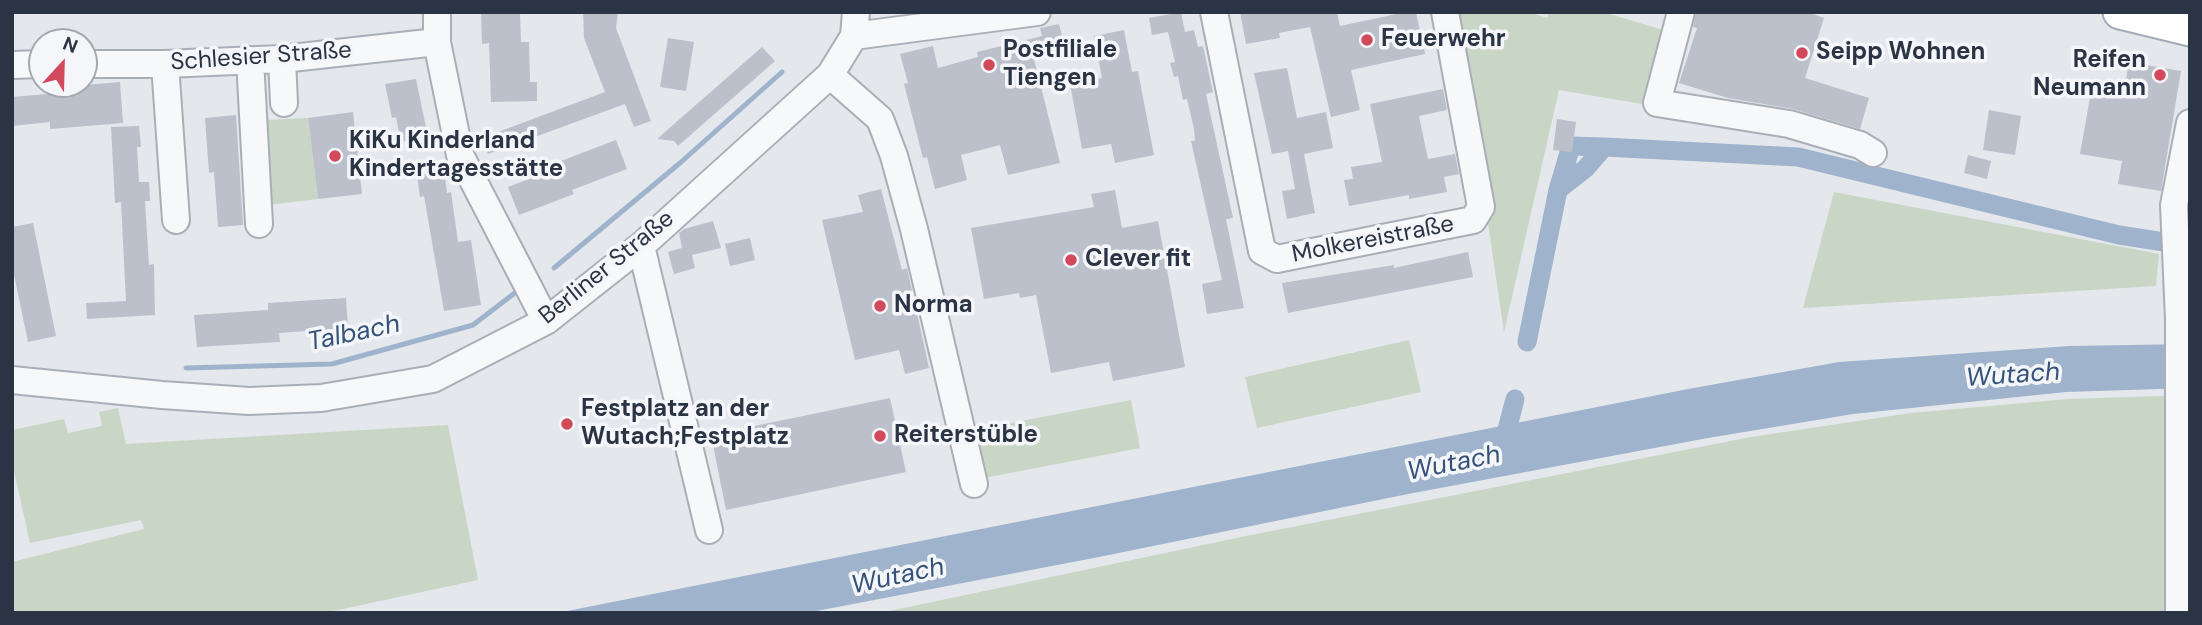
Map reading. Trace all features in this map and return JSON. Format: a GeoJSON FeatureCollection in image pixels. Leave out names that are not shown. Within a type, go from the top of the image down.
{"type":"FeatureCollection","features":[{"type":"Feature","properties":{"kind":"main road"},"geometry":{"type":"LineString","coordinates":[[2120,12],[2190,29]]}},
{"type":"Feature","properties":{"kind":"street"},"geometry":{"type":"LineString","coordinates":[[437,12],[437,42],[460,155],[546,321]]}},
{"type":"Feature","properties":{"kind":"street"},"geometry":{"type":"LineString","coordinates":[[855,24],[1037,12]]}},
{"type":"Feature","properties":{"kind":"street","name":"Molkereistraße"},"geometry":{"type":"LineString","coordinates":[[1214,12],[1262,251],[1277,259],[1473,220],[1481,207],[1445,12]]}},
{"type":"Feature","properties":{"kind":"street"},"geometry":{"type":"LineString","coordinates":[[1681,12],[1657,103],[1789,124],[1860,145],[1873,153]]}},
{"type":"Feature","properties":{"kind":"street","name":"Berliner Straße"},"geometry":{"type":"LineString","coordinates":[[12,380],[248,401],[321,398],[480,368],[546,321],[641,246],[830,75],[855,24]]}},
{"type":"Feature","properties":{"kind":"street","name":"Schlesier Straße"},"geometry":{"type":"LineString","coordinates":[[98,64],[282,59],[437,42]]}},
{"type":"Feature","properties":{"kind":"street"},"geometry":{"type":"LineString","coordinates":[[282,59],[284,103]]}},
{"type":"Feature","properties":{"kind":"street"},"geometry":{"type":"LineString","coordinates":[[250,60],[259,223]]}},
{"type":"Feature","properties":{"kind":"street"},"geometry":{"type":"LineString","coordinates":[[165,64],[176,220]]}},
{"type":"Feature","properties":{"kind":"street"},"geometry":{"type":"LineString","coordinates":[[830,75],[880,119],[894,156],[915,229],[974,484]]}},
{"type":"Feature","properties":{"kind":"street"},"geometry":{"type":"LineString","coordinates":[[2179,613],[2179,320],[2175,230],[2190,123]]}},
{"type":"Feature","properties":{"kind":"street"},"geometry":{"type":"LineString","coordinates":[[641,246],[709,530]]}},
{"type":"Feature","properties":{"kind":"green space"},"geometry":{"type":"Polygon","coordinates":[[[1457,12],[1529,12],[1547,18],[1549,12],[1603,12],[1663,30],[1642,104],[1559,90],[1504,332],[1457,12]]]}},
{"type":"Feature","properties":{"kind":"green space"},"geometry":{"type":"Polygon","coordinates":[[[308,118],[318,199],[268,205],[264,120],[308,118]]]}},
{"type":"Feature","properties":{"kind":"green space"},"geometry":{"type":"Polygon","coordinates":[[[1834,192],[2159,254],[2156,286],[1803,308],[1834,192]]]}},
{"type":"Feature","properties":{"kind":"green space"},"geometry":{"type":"Polygon","coordinates":[[[1409,340],[1421,392],[1257,428],[1245,377],[1409,340]]]}},
{"type":"Feature","properties":{"kind":"green space"},"geometry":{"type":"Polygon","coordinates":[[[2190,395],[2190,613],[880,613],[1246,536],[1751,437],[1911,413],[2068,399],[2190,395]]]}},
{"type":"Feature","properties":{"kind":"green space"},"geometry":{"type":"Polygon","coordinates":[[[1131,400],[1140,448],[979,479],[969,431],[1131,400]]]}},
{"type":"Feature","properties":{"kind":"green space"},"geometry":{"type":"Polygon","coordinates":[[[118,408],[126,444],[448,425],[478,580],[324,613],[12,613],[12,562],[144,529],[141,520],[30,543],[12,462],[12,430],[64,419],[68,433],[102,426],[99,412],[118,408]]]}},
{"type":"Feature","properties":{"kind":"water","name":"Wutach"},"geometry":{"type":"Polygon","coordinates":[[[2190,344],[2190,388],[2066,392],[1853,414],[1408,494],[806,613],[557,613],[1688,389],[1839,362],[2069,346],[2190,344]]]}},
{"type":"Feature","properties":{"kind":"building"},"geometry":{"type":"Polygon","coordinates":[[[481,12],[520,12],[521,42],[529,42],[530,82],[537,82],[537,101],[491,102],[489,43],[482,44],[481,12]]]}},
{"type":"Feature","properties":{"kind":"building"},"geometry":{"type":"Polygon","coordinates":[[[583,12],[618,12],[616,28],[651,121],[634,127],[625,104],[488,154],[482,138],[605,92],[584,38],[583,12]]]}},
{"type":"Feature","properties":{"kind":"building"},"geometry":{"type":"Polygon","coordinates":[[[1181,12],[1185,32],[1194,30],[1198,47],[1203,46],[1213,92],[1206,94],[1233,218],[1226,219],[1244,308],[1207,314],[1202,284],[1222,280],[1191,141],[1195,141],[1194,129],[1187,99],[1183,100],[1178,76],[1174,77],[1170,63],[1175,62],[1168,32],[1152,35],[1149,18],[1181,12]]]}},
{"type":"Feature","properties":{"kind":"building","name":"Feuerwehr"},"geometry":{"type":"Polygon","coordinates":[[[1240,12],[1337,12],[1340,26],[1416,12],[1425,54],[1351,70],[1360,110],[1331,117],[1310,27],[1279,33],[1280,38],[1246,44],[1240,12]]]}},
{"type":"Feature","properties":{"kind":"building"},"geometry":{"type":"Polygon","coordinates":[[[1696,12],[1807,12],[1824,18],[1805,78],[1869,98],[1860,129],[1793,109],[1728,98],[1679,83],[1697,28],[1693,27],[1696,12]]]}},
{"type":"Feature","properties":{"kind":"building"},"geometry":{"type":"Polygon","coordinates":[[[1059,24],[1066,51],[1034,59],[1060,163],[1008,175],[1000,145],[961,155],[967,180],[935,189],[927,157],[923,158],[904,84],[908,83],[900,54],[933,46],[938,68],[978,57],[977,52],[1042,36],[1040,28],[1059,24]]]}},
{"type":"Feature","properties":{"kind":"building"},"geometry":{"type":"Polygon","coordinates":[[[1124,30],[1132,72],[1138,71],[1154,155],[1115,163],[1111,144],[1082,149],[1070,84],[1102,78],[1094,36],[1124,30]]]}},
{"type":"Feature","properties":{"kind":"building"},"geometry":{"type":"Polygon","coordinates":[[[668,38],[694,42],[686,91],[660,87],[668,38]]]}},
{"type":"Feature","properties":{"kind":"building"},"geometry":{"type":"Polygon","coordinates":[[[762,47],[775,61],[678,146],[674,141],[657,139],[762,47]]]}},
{"type":"Feature","properties":{"kind":"building"},"geometry":{"type":"Polygon","coordinates":[[[2129,62],[2181,71],[2161,191],[2118,184],[2122,161],[2080,154],[2091,92],[2123,97],[2129,62]]]}},
{"type":"Feature","properties":{"kind":"building"},"geometry":{"type":"Polygon","coordinates":[[[1287,68],[1297,118],[1326,112],[1333,148],[1304,154],[1315,213],[1287,219],[1282,191],[1295,189],[1288,151],[1272,154],[1254,73],[1287,68]]]}},
{"type":"Feature","properties":{"kind":"building"},"geometry":{"type":"Polygon","coordinates":[[[416,79],[428,137],[401,142],[396,117],[392,118],[385,84],[416,79]]]}},
{"type":"Feature","properties":{"kind":"building"},"geometry":{"type":"Polygon","coordinates":[[[120,82],[123,123],[50,129],[50,122],[12,126],[12,97],[98,98],[98,84],[120,82]]]}},
{"type":"Feature","properties":{"kind":"building"},"geometry":{"type":"Polygon","coordinates":[[[1443,89],[1447,110],[1419,116],[1428,159],[1455,154],[1459,174],[1444,177],[1447,192],[1409,199],[1409,195],[1349,206],[1344,180],[1353,179],[1351,167],[1382,162],[1370,104],[1443,89]]]}},
{"type":"Feature","properties":{"kind":"building"},"geometry":{"type":"Polygon","coordinates":[[[1989,110],[2021,116],[2015,155],[1983,150],[1989,110]]]}},
{"type":"Feature","properties":{"kind":"building","name":"KiKu Kinderland Kindertagesstätte"},"geometry":{"type":"Polygon","coordinates":[[[353,112],[362,194],[318,199],[308,118],[353,112]]]}},
{"type":"Feature","properties":{"kind":"building"},"geometry":{"type":"Polygon","coordinates":[[[236,115],[243,225],[218,227],[214,172],[209,173],[205,118],[236,115]]]}},
{"type":"Feature","properties":{"kind":"building"},"geometry":{"type":"Polygon","coordinates":[[[1557,119],[1576,122],[1572,152],[1553,150],[1557,119]]]}},
{"type":"Feature","properties":{"kind":"building"},"geometry":{"type":"Polygon","coordinates":[[[139,126],[139,182],[149,182],[150,201],[145,201],[149,265],[154,264],[155,315],[87,319],[86,303],[126,301],[121,202],[115,203],[111,127],[139,126]]]}},
{"type":"Feature","properties":{"kind":"building"},"geometry":{"type":"Polygon","coordinates":[[[616,140],[627,169],[572,190],[574,194],[519,215],[508,187],[563,166],[561,161],[616,140]]]}},
{"type":"Feature","properties":{"kind":"building"},"geometry":{"type":"Polygon","coordinates":[[[1968,155],[1991,161],[1987,179],[1964,173],[1968,155]]]}},
{"type":"Feature","properties":{"kind":"building"},"geometry":{"type":"Polygon","coordinates":[[[444,171],[447,193],[451,192],[458,242],[471,240],[481,305],[444,311],[424,196],[420,197],[417,175],[444,171]]]}},
{"type":"Feature","properties":{"kind":"building","name":"Norma"},"geometry":{"type":"Polygon","coordinates":[[[881,189],[902,270],[907,268],[929,368],[905,374],[899,350],[855,360],[822,220],[863,212],[858,195],[881,189]]]}},
{"type":"Feature","properties":{"kind":"building","name":"Clever fit"},"geometry":{"type":"Polygon","coordinates":[[[1115,190],[1122,228],[1158,221],[1185,367],[1113,381],[1109,362],[1051,373],[1036,295],[1020,298],[1019,293],[984,299],[971,228],[1094,207],[1091,194],[1115,190]]]}},
{"type":"Feature","properties":{"kind":"building"},"geometry":{"type":"Polygon","coordinates":[[[713,221],[721,248],[692,255],[695,268],[674,274],[668,252],[682,248],[679,233],[684,229],[713,221]]]}},
{"type":"Feature","properties":{"kind":"building"},"geometry":{"type":"Polygon","coordinates":[[[33,223],[56,336],[28,342],[12,265],[12,227],[33,223]]]}},
{"type":"Feature","properties":{"kind":"building"},"geometry":{"type":"Polygon","coordinates":[[[750,238],[755,260],[730,266],[725,244],[750,238]]]}},
{"type":"Feature","properties":{"kind":"building"},"geometry":{"type":"Polygon","coordinates":[[[1468,252],[1473,277],[1288,313],[1282,283],[1394,265],[1394,268],[1468,252]]]}},
{"type":"Feature","properties":{"kind":"building"},"geometry":{"type":"Polygon","coordinates":[[[346,298],[348,328],[279,333],[280,342],[197,347],[194,315],[268,310],[268,303],[346,298]]]}},
{"type":"Feature","properties":{"kind":"building"},"geometry":{"type":"Polygon","coordinates":[[[890,398],[906,472],[726,510],[711,435],[890,398]]]}},
{"type":"Feature","properties":{"kind":"waterway","name":"Talbach"},"geometry":{"type":"LineString","coordinates":[[554,268],[680,163],[782,72]]}},
{"type":"Feature","properties":{"kind":"waterway"},"geometry":{"type":"LineString","coordinates":[[1558,190],[1571,146],[1604,147]]}},
{"type":"Feature","properties":{"kind":"waterway"},"geometry":{"type":"LineString","coordinates":[[1527,342],[1558,190],[1586,168],[1604,147],[1798,157],[2119,235],[2190,246]]}},
{"type":"Feature","properties":{"kind":"waterway","name":"Talbach"},"geometry":{"type":"LineString","coordinates":[[186,368],[332,364],[473,325],[516,292]]}},
{"type":"Feature","properties":{"kind":"waterway","name":"Wutach"},"geometry":{"type":"LineString","coordinates":[[1502,449],[1515,399]]}},
{"type":"Feature","properties":{"kind":"place","name":"Feuerwehr"},"geometry":{"type":"Point","coordinates":[1367,40]}},
{"type":"Feature","properties":{"kind":"place","name":"Seipp Wohnen"},"geometry":{"type":"Point","coordinates":[1802,53]}},
{"type":"Feature","properties":{"kind":"place","name":"Postfiliale Tiengen"},"geometry":{"type":"Point","coordinates":[989,65]}},
{"type":"Feature","properties":{"kind":"place","name":"Reifen Neumann"},"geometry":{"type":"Point","coordinates":[2160,75]}},
{"type":"Feature","properties":{"kind":"place","name":"KiKu Kinderland Kindertagesstätte"},"geometry":{"type":"Point","coordinates":[335,156]}},
{"type":"Feature","properties":{"kind":"place","name":"Clever fit"},"geometry":{"type":"Point","coordinates":[1071,260]}},
{"type":"Feature","properties":{"kind":"place","name":"Norma"},"geometry":{"type":"Point","coordinates":[880,306]}},
{"type":"Feature","properties":{"kind":"place","name":"Festplatz an der Wutach;Festplatz"},"geometry":{"type":"Point","coordinates":[567,424]}},
{"type":"Feature","properties":{"kind":"place","name":"Reiterstüble"},"geometry":{"type":"Point","coordinates":[880,436]}}]}
